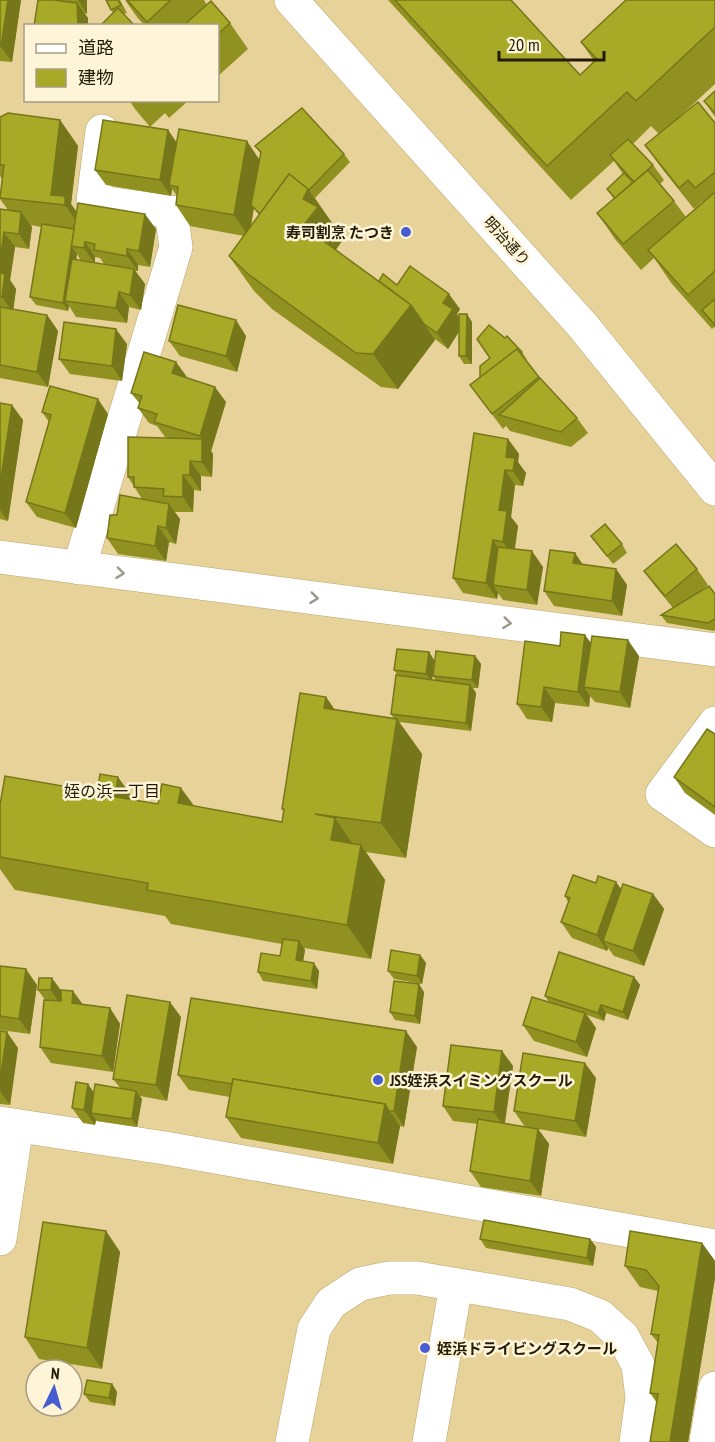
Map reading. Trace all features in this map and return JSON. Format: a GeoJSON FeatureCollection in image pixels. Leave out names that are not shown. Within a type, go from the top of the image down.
{"type":"FeatureCollection","features":[{"type":"Feature","properties":{"kind":"street","name":"明治通り"},"geometry":{"type":"LineString","coordinates":[[291,0],[583,326],[715,489]]}},
{"type":"Feature","properties":{"kind":"street"},"geometry":{"type":"LineString","coordinates":[[79,568],[176,247],[171,212],[93,201],[102,131]]}},
{"type":"Feature","properties":{"kind":"street"},"geometry":{"type":"LineString","coordinates":[[0,558],[715,650]]}},
{"type":"Feature","properties":{"kind":"street"},"geometry":{"type":"LineString","coordinates":[[715,723],[662,794],[715,831]]}},
{"type":"Feature","properties":{"kind":"street"},"geometry":{"type":"LineString","coordinates":[[0,1239],[8,1124],[165,1148],[715,1246]]}},
{"type":"Feature","properties":{"kind":"street"},"geometry":{"type":"LineString","coordinates":[[292,1442],[314,1329],[330,1303],[360,1284],[389,1278],[417,1278],[570,1304],[600,1316],[622,1338],[638,1365],[642,1398],[636,1442]]}},
{"type":"Feature","properties":{"kind":"street"},"geometry":{"type":"LineString","coordinates":[[429,1442],[456,1285]]}},
{"type":"Feature","properties":{"kind":"street"},"geometry":{"type":"LineString","coordinates":[[706,1442],[715,1388]]}},
{"type":"Feature","properties":{"kind":"building"},"geometry":{"type":"Polygon","coordinates":[[[0,0],[8,0],[1,47],[0,47],[0,0]]]}},
{"type":"Feature","properties":{"kind":"building"},"geometry":{"type":"Polygon","coordinates":[[[38,0],[77,3],[78,24],[34,24],[38,0]]]}},
{"type":"Feature","properties":{"kind":"building"},"geometry":{"type":"Polygon","coordinates":[[[106,0],[118,0],[121,5],[111,10],[106,0]]]}},
{"type":"Feature","properties":{"kind":"building"},"geometry":{"type":"Polygon","coordinates":[[[127,0],[171,0],[147,22],[127,0]]]}},
{"type":"Feature","properties":{"kind":"building"},"geometry":{"type":"Polygon","coordinates":[[[395,0],[511,0],[580,75],[597,59],[581,42],[626,0],[715,0],[715,27],[636,101],[627,92],[547,166],[395,0]]]}},
{"type":"Feature","properties":{"kind":"building"},"geometry":{"type":"Polygon","coordinates":[[[211,1],[230,23],[219,33],[219,24],[185,24],[211,1]]]}},
{"type":"Feature","properties":{"kind":"building"},"geometry":{"type":"Polygon","coordinates":[[[118,8],[133,24],[102,24],[118,8]]]}},
{"type":"Feature","properties":{"kind":"building"},"geometry":{"type":"Polygon","coordinates":[[[715,91],[715,113],[704,101],[715,91]]]}},
{"type":"Feature","properties":{"kind":"building"},"geometry":{"type":"Polygon","coordinates":[[[698,102],[715,123],[715,172],[695,188],[688,180],[679,188],[645,145],[698,102]]]}},
{"type":"Feature","properties":{"kind":"building"},"geometry":{"type":"Polygon","coordinates":[[[302,108],[344,154],[309,190],[289,174],[260,214],[251,205],[261,152],[255,146],[302,108]]]}},
{"type":"Feature","properties":{"kind":"building"},"geometry":{"type":"Polygon","coordinates":[[[8,113],[60,120],[51,195],[65,196],[65,205],[0,198],[4,165],[0,165],[0,117],[8,113]]]}},
{"type":"Feature","properties":{"kind":"building"},"geometry":{"type":"Polygon","coordinates":[[[103,120],[168,130],[160,180],[95,170],[103,120]]]}},
{"type":"Feature","properties":{"kind":"building"},"geometry":{"type":"Polygon","coordinates":[[[179,129],[247,141],[234,215],[176,205],[178,187],[169,185],[179,129]]]}},
{"type":"Feature","properties":{"kind":"building"},"geometry":{"type":"Polygon","coordinates":[[[628,139],[653,165],[634,182],[610,155],[628,139]]]}},
{"type":"Feature","properties":{"kind":"building"},"geometry":{"type":"Polygon","coordinates":[[[648,170],[674,201],[623,244],[597,213],[648,170]]]}},
{"type":"Feature","properties":{"kind":"building"},"geometry":{"type":"Polygon","coordinates":[[[624,173],[633,182],[615,198],[607,189],[624,173]]]}},
{"type":"Feature","properties":{"kind":"building"},"geometry":{"type":"Polygon","coordinates":[[[289,174],[308,189],[303,199],[318,207],[303,226],[411,305],[373,354],[356,353],[248,274],[229,256],[289,174]]]}},
{"type":"Feature","properties":{"kind":"building"},"geometry":{"type":"Polygon","coordinates":[[[715,192],[715,271],[688,295],[648,250],[715,192]]]}},
{"type":"Feature","properties":{"kind":"building"},"geometry":{"type":"Polygon","coordinates":[[[78,203],[145,214],[139,251],[127,249],[127,256],[94,250],[95,244],[85,242],[84,248],[71,246],[78,203]]]}},
{"type":"Feature","properties":{"kind":"building"},"geometry":{"type":"Polygon","coordinates":[[[0,209],[21,212],[19,234],[4,232],[0,260],[0,209]]]}},
{"type":"Feature","properties":{"kind":"building"},"geometry":{"type":"Polygon","coordinates":[[[42,224],[74,229],[63,303],[30,297],[42,224]]]}},
{"type":"Feature","properties":{"kind":"building"},"geometry":{"type":"Polygon","coordinates":[[[72,259],[134,269],[130,295],[119,292],[116,308],[65,301],[72,259]]]}},
{"type":"Feature","properties":{"kind":"building"},"geometry":{"type":"Polygon","coordinates":[[[410,266],[449,294],[443,303],[453,309],[437,333],[424,324],[411,305],[379,281],[383,274],[397,285],[410,266]]]}},
{"type":"Feature","properties":{"kind":"building"},"geometry":{"type":"Polygon","coordinates":[[[0,273],[5,274],[2,297],[0,297],[0,273]]]}},
{"type":"Feature","properties":{"kind":"building"},"geometry":{"type":"Polygon","coordinates":[[[715,299],[715,325],[702,310],[715,299]]]}},
{"type":"Feature","properties":{"kind":"building"},"geometry":{"type":"Polygon","coordinates":[[[178,305],[236,320],[226,356],[169,341],[178,305]]]}},
{"type":"Feature","properties":{"kind":"building"},"geometry":{"type":"Polygon","coordinates":[[[0,307],[47,315],[37,372],[0,365],[0,307]]]}},
{"type":"Feature","properties":{"kind":"building"},"geometry":{"type":"Polygon","coordinates":[[[459,314],[467,314],[466,356],[459,356],[459,314]]]}},
{"type":"Feature","properties":{"kind":"building"},"geometry":{"type":"Polygon","coordinates":[[[64,322],[116,329],[112,366],[59,359],[64,322]]]}},
{"type":"Feature","properties":{"kind":"building"},"geometry":{"type":"Polygon","coordinates":[[[489,325],[505,338],[507,336],[522,352],[520,353],[517,349],[480,378],[480,366],[490,358],[477,339],[489,325]]]}},
{"type":"Feature","properties":{"kind":"building"},"geometry":{"type":"Polygon","coordinates":[[[517,349],[539,377],[492,414],[470,385],[517,349]]]}},
{"type":"Feature","properties":{"kind":"building"},"geometry":{"type":"Polygon","coordinates":[[[144,352],[176,362],[172,373],[215,387],[200,436],[154,422],[157,414],[138,408],[142,396],[131,393],[144,352]]]}},
{"type":"Feature","properties":{"kind":"building"},"geometry":{"type":"Polygon","coordinates":[[[540,378],[577,418],[561,432],[499,415],[540,378]]]}},
{"type":"Feature","properties":{"kind":"building"},"geometry":{"type":"Polygon","coordinates":[[[50,386],[98,399],[65,513],[26,502],[51,415],[42,412],[50,386]]]}},
{"type":"Feature","properties":{"kind":"building"},"geometry":{"type":"Polygon","coordinates":[[[0,403],[12,405],[0,485],[0,403]]]}},
{"type":"Feature","properties":{"kind":"building"},"geometry":{"type":"Polygon","coordinates":[[[474,433],[508,439],[506,457],[515,458],[513,471],[505,470],[499,510],[507,511],[503,542],[493,540],[486,583],[453,578],[474,433]]]}},
{"type":"Feature","properties":{"kind":"building"},"geometry":{"type":"Polygon","coordinates":[[[128,437],[202,439],[202,462],[190,461],[190,475],[183,475],[183,497],[163,496],[164,489],[134,487],[134,477],[128,477],[128,437]]]}},
{"type":"Feature","properties":{"kind":"building"},"geometry":{"type":"Polygon","coordinates":[[[120,495],[169,504],[166,528],[158,526],[155,546],[107,538],[110,515],[117,515],[120,495]]]}},
{"type":"Feature","properties":{"kind":"building"},"geometry":{"type":"Polygon","coordinates":[[[605,524],[622,544],[607,556],[591,536],[605,524]]]}},
{"type":"Feature","properties":{"kind":"building"},"geometry":{"type":"Polygon","coordinates":[[[676,544],[697,569],[665,596],[644,571],[676,544]]]}},
{"type":"Feature","properties":{"kind":"building"},"geometry":{"type":"Polygon","coordinates":[[[498,547],[532,551],[527,590],[493,585],[498,547]]]}},
{"type":"Feature","properties":{"kind":"building"},"geometry":{"type":"Polygon","coordinates":[[[550,550],[575,553],[573,563],[616,569],[612,601],[544,591],[550,550]]]}},
{"type":"Feature","properties":{"kind":"building"},"geometry":{"type":"Polygon","coordinates":[[[709,586],[715,594],[715,619],[708,623],[661,615],[709,586]]]}},
{"type":"Feature","properties":{"kind":"building"},"geometry":{"type":"Polygon","coordinates":[[[561,632],[585,635],[578,692],[544,687],[541,707],[517,704],[525,641],[560,646],[561,632]]]}},
{"type":"Feature","properties":{"kind":"building"},"geometry":{"type":"Polygon","coordinates":[[[592,636],[628,640],[620,692],[584,687],[592,636]]]}},
{"type":"Feature","properties":{"kind":"building"},"geometry":{"type":"Polygon","coordinates":[[[397,649],[429,652],[426,674],[394,670],[397,649]]]}},
{"type":"Feature","properties":{"kind":"building"},"geometry":{"type":"Polygon","coordinates":[[[436,651],[475,656],[472,680],[433,676],[436,651]]]}},
{"type":"Feature","properties":{"kind":"building"},"geometry":{"type":"Polygon","coordinates":[[[396,675],[470,685],[466,723],[391,714],[396,675]]]}},
{"type":"Feature","properties":{"kind":"building"},"geometry":{"type":"Polygon","coordinates":[[[300,693],[326,697],[324,708],[397,719],[381,823],[315,814],[335,818],[331,840],[361,845],[347,925],[147,890],[148,883],[0,857],[0,805],[5,776],[97,792],[100,774],[118,777],[115,797],[158,804],[162,784],[181,788],[178,803],[282,822],[300,693]]]}},
{"type":"Feature","properties":{"kind":"building"},"geometry":{"type":"Polygon","coordinates":[[[707,729],[715,734],[715,807],[674,777],[707,729]]]}},
{"type":"Feature","properties":{"kind":"building"},"geometry":{"type":"Polygon","coordinates":[[[573,875],[596,883],[598,876],[616,882],[597,935],[561,922],[570,898],[565,896],[573,875]]]}},
{"type":"Feature","properties":{"kind":"building"},"geometry":{"type":"Polygon","coordinates":[[[623,884],[653,894],[633,951],[603,941],[623,884]]]}},
{"type":"Feature","properties":{"kind":"building"},"geometry":{"type":"Polygon","coordinates":[[[283,939],[299,941],[296,960],[314,963],[311,981],[258,972],[261,953],[280,956],[283,939]]]}},
{"type":"Feature","properties":{"kind":"building"},"geometry":{"type":"Polygon","coordinates":[[[391,950],[420,955],[417,976],[388,971],[391,950]]]}},
{"type":"Feature","properties":{"kind":"building"},"geometry":{"type":"Polygon","coordinates":[[[559,952],[634,977],[623,1012],[601,1005],[598,1013],[545,996],[559,952]]]}},
{"type":"Feature","properties":{"kind":"building"},"geometry":{"type":"Polygon","coordinates":[[[0,966],[26,969],[19,1019],[0,1016],[0,966]]]}},
{"type":"Feature","properties":{"kind":"building"},"geometry":{"type":"Polygon","coordinates":[[[39,978],[52,978],[51,990],[38,990],[39,978]]]}},
{"type":"Feature","properties":{"kind":"building"},"geometry":{"type":"Polygon","coordinates":[[[394,981],[419,984],[415,1016],[390,1012],[394,981]]]}},
{"type":"Feature","properties":{"kind":"building"},"geometry":{"type":"Polygon","coordinates":[[[61,990],[73,991],[72,1003],[110,1008],[102,1056],[40,1047],[44,1000],[61,1001],[61,990]]]}},
{"type":"Feature","properties":{"kind":"building"},"geometry":{"type":"Polygon","coordinates":[[[127,995],[170,1002],[156,1085],[113,1079],[127,995]]]}},
{"type":"Feature","properties":{"kind":"building"},"geometry":{"type":"Polygon","coordinates":[[[532,997],[585,1013],[576,1042],[523,1025],[532,997]]]}},
{"type":"Feature","properties":{"kind":"building"},"geometry":{"type":"Polygon","coordinates":[[[191,998],[406,1031],[394,1111],[389,1111],[385,1104],[233,1079],[232,1084],[178,1075],[191,998]]]}},
{"type":"Feature","properties":{"kind":"building"},"geometry":{"type":"Polygon","coordinates":[[[0,1031],[7,1032],[0,1082],[0,1031]]]}},
{"type":"Feature","properties":{"kind":"building"},"geometry":{"type":"Polygon","coordinates":[[[451,1045],[502,1051],[494,1112],[443,1106],[451,1045]]]}},
{"type":"Feature","properties":{"kind":"building"},"geometry":{"type":"Polygon","coordinates":[[[523,1053],[585,1063],[575,1121],[514,1111],[523,1053]]]}},
{"type":"Feature","properties":{"kind":"building"},"geometry":{"type":"Polygon","coordinates":[[[233,1079],[385,1104],[378,1143],[226,1117],[233,1079]]]}},
{"type":"Feature","properties":{"kind":"building"},"geometry":{"type":"Polygon","coordinates":[[[76,1082],[88,1084],[84,1110],[72,1108],[76,1082]]]}},
{"type":"Feature","properties":{"kind":"building"},"geometry":{"type":"Polygon","coordinates":[[[95,1084],[136,1091],[132,1119],[91,1113],[95,1084]]]}},
{"type":"Feature","properties":{"kind":"building"},"geometry":{"type":"Polygon","coordinates":[[[478,1119],[538,1129],[530,1181],[470,1171],[478,1119]]]}},
{"type":"Feature","properties":{"kind":"building"},"geometry":{"type":"Polygon","coordinates":[[[484,1220],[590,1239],[587,1258],[480,1239],[484,1220]]]}},
{"type":"Feature","properties":{"kind":"building"},"geometry":{"type":"Polygon","coordinates":[[[43,1222],[106,1231],[87,1348],[25,1337],[43,1222]]]}},
{"type":"Feature","properties":{"kind":"building"},"geometry":{"type":"Polygon","coordinates":[[[630,1231],[702,1243],[670,1442],[650,1442],[658,1394],[650,1393],[659,1335],[651,1334],[659,1286],[646,1270],[625,1266],[630,1231]]]}},
{"type":"Feature","properties":{"kind":"building"},"geometry":{"type":"Polygon","coordinates":[[[87,1380],[112,1384],[109,1398],[84,1394],[87,1380]]]}},
{"type":"Feature","properties":{"kind":"place","name":"寿司割烹 たつき"},"geometry":{"type":"Point","coordinates":[406,232]}},
{"type":"Feature","properties":{"kind":"place","name":"JSS姪浜スイミングスクール"},"geometry":{"type":"Point","coordinates":[378,1080]}},
{"type":"Feature","properties":{"kind":"place","name":"姪浜ドライビングスクール"},"geometry":{"type":"Point","coordinates":[425,1348]}},
{"type":"Feature","properties":{"kind":"district","name":"姪の浜一丁目"},"geometry":{"type":"Point","coordinates":[112,791]}}]}
